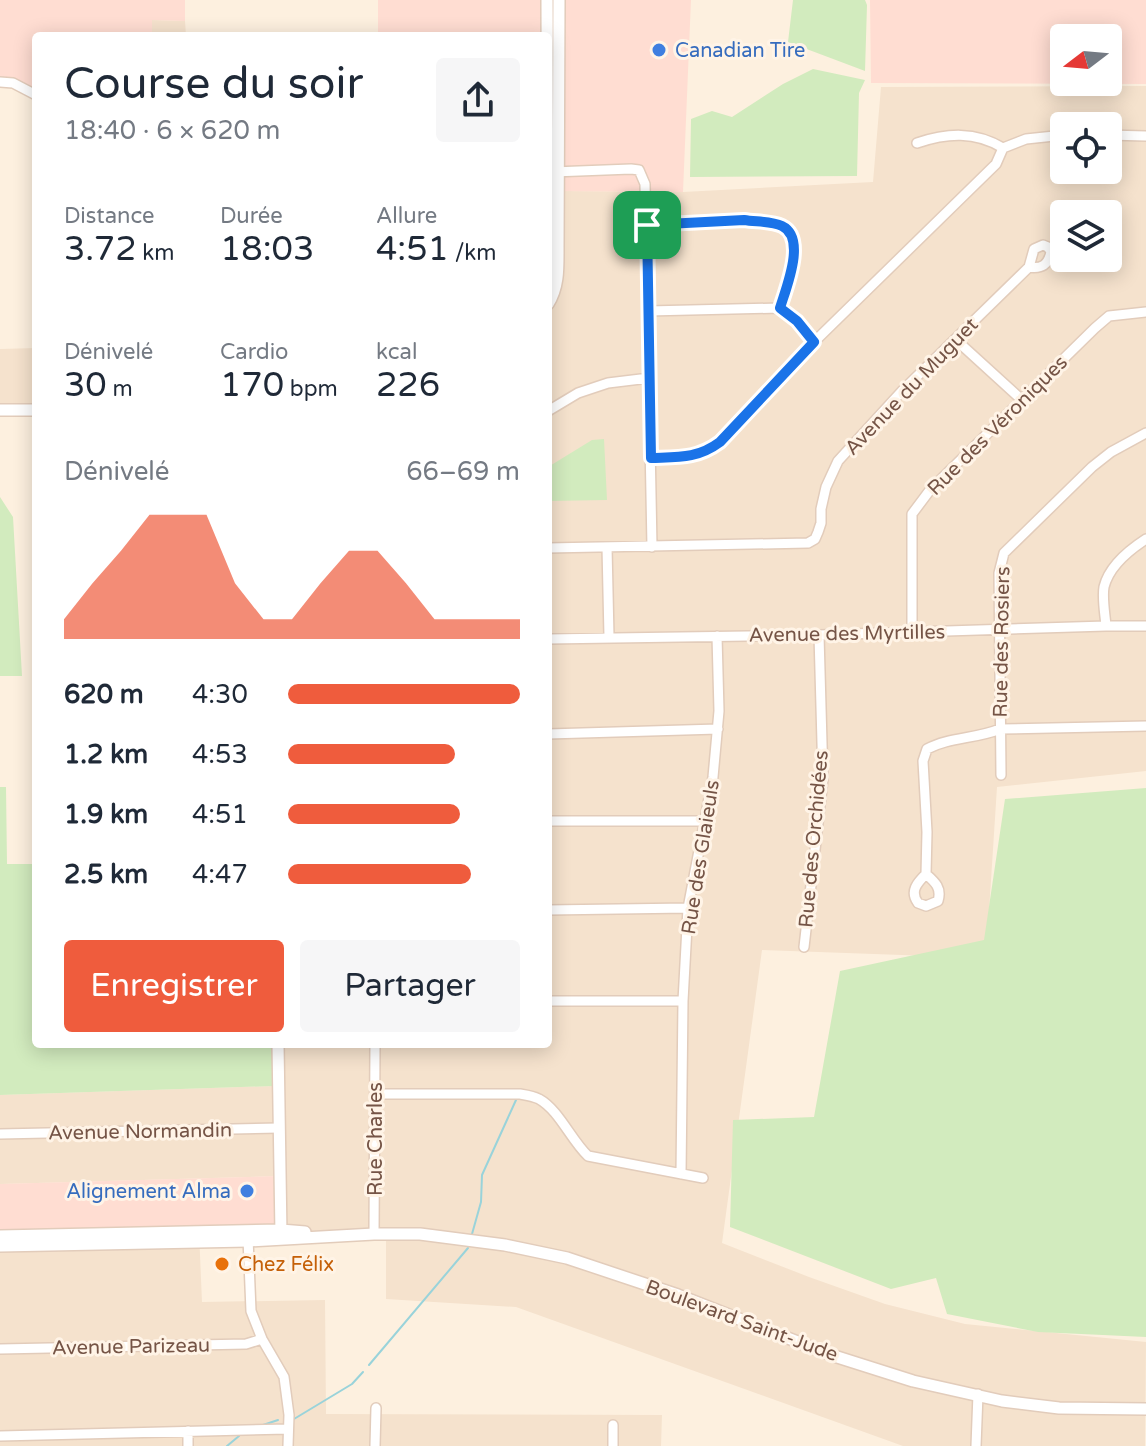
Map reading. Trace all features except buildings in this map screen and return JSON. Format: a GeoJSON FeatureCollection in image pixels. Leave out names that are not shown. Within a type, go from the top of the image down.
{"type":"FeatureCollection","features":[{"type":"Feature","properties":{"kind":"street"},"geometry":{"type":"LineString","coordinates":[[547,0],[548,32]]}},
{"type":"Feature","properties":{"kind":"street"},"geometry":{"type":"LineString","coordinates":[[552,192],[559,0]]}},
{"type":"Feature","properties":{"kind":"street"},"geometry":{"type":"LineString","coordinates":[[0,82],[13,83],[32,93]]}},
{"type":"Feature","properties":{"kind":"street"},"geometry":{"type":"LineString","coordinates":[[917,143],[944,135],[961,134],[979,137],[1003,148]]}},
{"type":"Feature","properties":{"kind":"street"},"geometry":{"type":"LineString","coordinates":[[1122,135],[1146,136]]}},
{"type":"Feature","properties":{"kind":"street"},"geometry":{"type":"LineString","coordinates":[[651,458],[694,455],[708,451],[720,442],[814,342],[996,164],[1003,148],[1026,139],[1050,136]]}},
{"type":"Feature","properties":{"kind":"street"},"geometry":{"type":"LineString","coordinates":[[552,142],[557,281],[552,298]]}},
{"type":"Feature","properties":{"kind":"street"},"geometry":{"type":"LineString","coordinates":[[553,171],[639,170],[645,184],[652,547]]}},
{"type":"Feature","properties":{"kind":"street"},"geometry":{"type":"LineString","coordinates":[[647,225],[744,220],[779,224],[789,231],[794,243],[794,259],[780,308]]}},
{"type":"Feature","properties":{"kind":"street","name":"Avenue du Muguet"},"geometry":{"type":"LineString","coordinates":[[552,548],[808,543],[815,539],[821,523],[826,487],[838,461],[869,426],[1029,267]]}},
{"type":"Feature","properties":{"kind":"street"},"geometry":{"type":"LineString","coordinates":[[648,311],[780,308],[797,321],[814,342]]}},
{"type":"Feature","properties":{"kind":"street","name":"Rue des Véroniques"},"geometry":{"type":"LineString","coordinates":[[912,633],[912,514],[930,490],[1109,316],[1146,312]]}},
{"type":"Feature","properties":{"kind":"street"},"geometry":{"type":"LineString","coordinates":[[955,339],[1022,400]]}},
{"type":"Feature","properties":{"kind":"street"},"geometry":{"type":"LineString","coordinates":[[552,409],[578,393],[608,383],[649,378]]}},
{"type":"Feature","properties":{"kind":"street"},"geometry":{"type":"LineString","coordinates":[[0,410],[32,410]]}},
{"type":"Feature","properties":{"kind":"street","name":"Rue des Rosiers"},"geometry":{"type":"LineString","coordinates":[[1001,775],[999,573],[1004,553],[1092,467],[1111,452],[1146,433]]}},
{"type":"Feature","properties":{"kind":"street"},"geometry":{"type":"LineString","coordinates":[[1106,626],[1104,586],[1117,562],[1146,539]]}},
{"type":"Feature","properties":{"kind":"street"},"geometry":{"type":"LineString","coordinates":[[607,547],[609,637]]}},
{"type":"Feature","properties":{"kind":"street","name":"Avenue des Myrtilles"},"geometry":{"type":"LineString","coordinates":[[552,639],[1146,626]]}},
{"type":"Feature","properties":{"kind":"street","name":"Rue des Orchidées"},"geometry":{"type":"LineString","coordinates":[[804,947],[823,779],[819,635]]}},
{"type":"Feature","properties":{"kind":"street","name":"Rue des Glaieuls"},"geometry":{"type":"LineString","coordinates":[[681,1174],[683,1001],[688,908],[713,777],[718,729],[717,636]]}},
{"type":"Feature","properties":{"kind":"street"},"geometry":{"type":"LineString","coordinates":[[926,874],[923,761],[927,749],[939,743],[985,735],[1000,729],[1146,726]]}},
{"type":"Feature","properties":{"kind":"street"},"geometry":{"type":"LineString","coordinates":[[552,734],[718,729]]}},
{"type":"Feature","properties":{"kind":"street"},"geometry":{"type":"LineString","coordinates":[[552,821],[704,821]]}},
{"type":"Feature","properties":{"kind":"street"},"geometry":{"type":"LineString","coordinates":[[552,910],[688,908]]}},
{"type":"Feature","properties":{"kind":"street"},"geometry":{"type":"LineString","coordinates":[[552,1001],[683,1001]]}},
{"type":"Feature","properties":{"kind":"street"},"geometry":{"type":"LineString","coordinates":[[278,1048],[281,1234]]}},
{"type":"Feature","properties":{"kind":"street","name":"Rue Charles"},"geometry":{"type":"LineString","coordinates":[[374,1234],[375,1048]]}},
{"type":"Feature","properties":{"kind":"street"},"geometry":{"type":"LineString","coordinates":[[375,1094],[520,1094],[537,1098],[548,1105],[588,1156],[703,1178]]}},
{"type":"Feature","properties":{"kind":"street","name":"Avenue Normandin"},"geometry":{"type":"LineString","coordinates":[[0,1134],[279,1128]]}},
{"type":"Feature","properties":{"kind":"street","name":"Boulevard Saint-Jude"},"geometry":{"type":"LineString","coordinates":[[0,1246],[281,1234],[420,1234],[505,1245],[567,1258],[678,1295],[831,1355],[913,1381],[1002,1401],[1059,1408],[1146,1409]]}},
{"type":"Feature","properties":{"kind":"street","name":"Boulevard Saint-Jude"},"geometry":{"type":"LineString","coordinates":[[0,1236],[248,1236]]}},
{"type":"Feature","properties":{"kind":"street"},"geometry":{"type":"LineString","coordinates":[[248,1236],[251,1311],[262,1339],[284,1377],[289,1415],[288,1446]]}},
{"type":"Feature","properties":{"kind":"street","name":"Avenue Parizeau"},"geometry":{"type":"LineString","coordinates":[[0,1349],[246,1344],[262,1339]]}},
{"type":"Feature","properties":{"kind":"street"},"geometry":{"type":"LineString","coordinates":[[976,1446],[978,1394]]}},
{"type":"Feature","properties":{"kind":"street"},"geometry":{"type":"LineString","coordinates":[[375,1446],[376,1408]]}},
{"type":"Feature","properties":{"kind":"street"},"geometry":{"type":"LineString","coordinates":[[613,1425],[613,1446]]}},
{"type":"Feature","properties":{"kind":"street"},"geometry":{"type":"LineString","coordinates":[[0,1436],[288,1429]]}},
{"type":"Feature","properties":{"kind":"street"},"geometry":{"type":"LineString","coordinates":[[188,1431],[188,1446]]}},
{"type":"Feature","properties":{"kind":"shaded area"},"geometry":{"type":"Polygon","coordinates":[[[0,0],[185,0],[185,21],[152,20],[152,32],[32,32],[32,89],[0,81],[0,0]]]}},
{"type":"Feature","properties":{"kind":"shaded area"},"geometry":{"type":"Polygon","coordinates":[[[378,0],[691,0],[683,192],[552,191],[552,32],[378,32],[378,0]]]}},
{"type":"Feature","properties":{"kind":"shaded area"},"geometry":{"type":"Polygon","coordinates":[[[870,0],[1146,0],[1146,84],[1122,84],[1122,24],[1050,24],[1050,84],[871,83],[870,0]]]}},
{"type":"Feature","properties":{"kind":"shaded area"},"geometry":{"type":"Polygon","coordinates":[[[152,20],[185,21],[186,32],[152,32],[152,20]]]}},
{"type":"Feature","properties":{"kind":"shaded area"},"geometry":{"type":"Polygon","coordinates":[[[1050,86],[1050,96],[1122,96],[1122,86],[1146,86],[1146,771],[997,787],[986,958],[762,950],[722,1243],[885,1304],[965,1324],[1146,1342],[1145,1446],[903,1446],[516,1307],[386,1299],[386,1239],[285,1243],[278,1176],[0,1184],[0,1095],[275,1086],[277,1048],[552,1048],[552,303],[562,281],[562,191],[683,192],[873,182],[881,87],[1050,86]]]}},
{"type":"Feature","properties":{"kind":"shaded area"},"geometry":{"type":"Polygon","coordinates":[[[32,348],[32,404],[0,404],[0,349],[32,348]]]}},
{"type":"Feature","properties":{"kind":"shaded area"},"geometry":{"type":"Polygon","coordinates":[[[279,1176],[280,1228],[0,1234],[0,1184],[279,1176]]]}},
{"type":"Feature","properties":{"kind":"shaded area"},"geometry":{"type":"Polygon","coordinates":[[[199,1231],[202,1302],[325,1300],[326,1414],[662,1415],[661,1446],[0,1446],[0,1234],[199,1231]]]}},
{"type":"Feature","properties":{"kind":"green space"},"geometry":{"type":"Polygon","coordinates":[[[793,0],[865,0],[865,71],[788,42],[793,0]]]}},
{"type":"Feature","properties":{"kind":"green space"},"geometry":{"type":"Polygon","coordinates":[[[813,69],[865,80],[859,93],[857,176],[690,177],[691,119],[712,111],[732,117],[813,69]]]}},
{"type":"Feature","properties":{"kind":"green space"},"geometry":{"type":"Polygon","coordinates":[[[604,439],[607,500],[552,501],[552,465],[592,440],[604,439]]]}},
{"type":"Feature","properties":{"kind":"green space"},"geometry":{"type":"Polygon","coordinates":[[[0,497],[13,517],[22,676],[0,676],[0,497]]]}},
{"type":"Feature","properties":{"kind":"green space"},"geometry":{"type":"Polygon","coordinates":[[[0,787],[6,787],[7,864],[32,864],[32,1048],[275,1048],[275,1086],[0,1095],[0,787]]]}},
{"type":"Feature","properties":{"kind":"green space"},"geometry":{"type":"Polygon","coordinates":[[[1146,788],[1146,1337],[1038,1332],[947,1314],[936,1278],[891,1289],[730,1227],[733,1120],[814,1117],[840,971],[984,940],[1005,799],[1146,788]]]}},
{"type":"Feature","properties":{"kind":"waterway"},"geometry":{"type":"LineString","coordinates":[[472,1234],[481,1202],[482,1175],[516,1100]]}},
{"type":"Feature","properties":{"kind":"waterway"},"geometry":{"type":"LineString","coordinates":[[369,1365],[468,1248]]}},
{"type":"Feature","properties":{"kind":"waterway"},"geometry":{"type":"LineString","coordinates":[[294,1419],[352,1384],[363,1372]]}},
{"type":"Feature","properties":{"kind":"waterway"},"geometry":{"type":"LineString","coordinates":[[260,1426],[278,1420]]}},
{"type":"Feature","properties":{"kind":"waterway"},"geometry":{"type":"LineString","coordinates":[[227,1446],[239,1436]]}},
{"type":"Feature","properties":{"kind":"place","name":"Canadian Tire"},"geometry":{"type":"Point","coordinates":[659,50]}},
{"type":"Feature","properties":{"kind":"place","name":"Alignement Alma"},"geometry":{"type":"Point","coordinates":[247,1191]}},
{"type":"Feature","properties":{"kind":"place","name":"Chez Félix"},"geometry":{"type":"Point","coordinates":[222,1264]}},
{"type":"Feature","properties":{"kind":"route"},"geometry":{"type":"LineString","coordinates":[[744,220],[779,224],[789,231],[794,243],[794,259],[780,308],[797,321],[814,342],[720,442],[708,451],[686,457],[651,458],[647,225],[744,220]]}}]}
